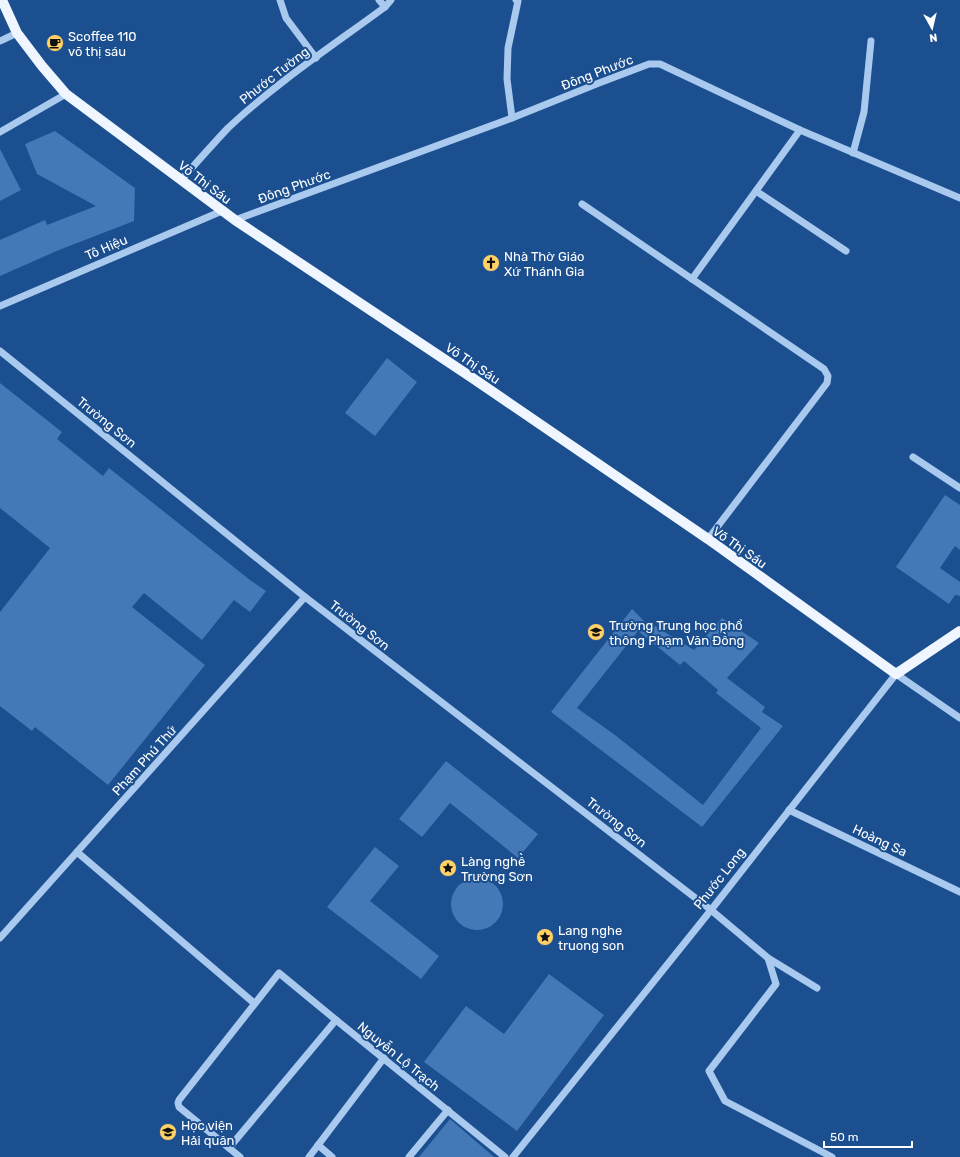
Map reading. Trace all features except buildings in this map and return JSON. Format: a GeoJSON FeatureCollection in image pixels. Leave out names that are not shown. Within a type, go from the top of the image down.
{"type":"FeatureCollection","features":[{"type":"Feature","properties":{"kind":"main road","name":"Võ Thị Sáu"},"geometry":{"type":"LineString","coordinates":[[2,0],[17,33],[66,94],[235,220],[708,539],[896,674]]}},
{"type":"Feature","properties":{"kind":"main road","name":"Phước Long"},"geometry":{"type":"LineString","coordinates":[[896,674],[960,632]]}},
{"type":"Feature","properties":{"kind":"street"},"geometry":{"type":"LineString","coordinates":[[280,0],[286,18],[316,58]]}},
{"type":"Feature","properties":{"kind":"street"},"geometry":{"type":"LineString","coordinates":[[380,0],[385,7]]}},
{"type":"Feature","properties":{"kind":"street","name":"Phước Tường"},"geometry":{"type":"LineString","coordinates":[[181,180],[211,145],[250,108],[385,7],[391,0]]}},
{"type":"Feature","properties":{"kind":"street"},"geometry":{"type":"LineString","coordinates":[[512,118],[507,78],[508,48],[517,0]]}},
{"type":"Feature","properties":{"kind":"street"},"geometry":{"type":"LineString","coordinates":[[0,41],[17,33]]}},
{"type":"Feature","properties":{"kind":"street"},"geometry":{"type":"LineString","coordinates":[[853,153],[864,112],[871,41]]}},
{"type":"Feature","properties":{"kind":"street","name":"Đông Phước"},"geometry":{"type":"LineString","coordinates":[[235,220],[512,118],[649,64],[660,64],[800,130],[960,198]]}},
{"type":"Feature","properties":{"kind":"street"},"geometry":{"type":"LineString","coordinates":[[0,132],[66,94]]}},
{"type":"Feature","properties":{"kind":"street"},"geometry":{"type":"LineString","coordinates":[[692,279],[800,130]]}},
{"type":"Feature","properties":{"kind":"street"},"geometry":{"type":"LineString","coordinates":[[756,191],[846,251]]}},
{"type":"Feature","properties":{"kind":"street"},"geometry":{"type":"LineString","coordinates":[[582,204],[827,372],[827,383],[708,539]]}},
{"type":"Feature","properties":{"kind":"street","name":"Tô Hiệu"},"geometry":{"type":"LineString","coordinates":[[0,306],[222,210]]}},
{"type":"Feature","properties":{"kind":"street","name":"Trường Sơn"},"geometry":{"type":"LineString","coordinates":[[0,351],[305,597],[711,910],[768,958],[817,988]]}},
{"type":"Feature","properties":{"kind":"street"},"geometry":{"type":"LineString","coordinates":[[913,457],[960,488]]}},
{"type":"Feature","properties":{"kind":"street","name":"Phạm Phú Thứ"},"geometry":{"type":"LineString","coordinates":[[0,938],[305,597]]}},
{"type":"Feature","properties":{"kind":"street","name":"Võ Thị Sáu"},"geometry":{"type":"LineString","coordinates":[[896,674],[960,718]]}},
{"type":"Feature","properties":{"kind":"street","name":"Phước Long"},"geometry":{"type":"LineString","coordinates":[[513,1157],[711,910],[896,674]]}},
{"type":"Feature","properties":{"kind":"street","name":"Hoàng Sa"},"geometry":{"type":"LineString","coordinates":[[789,810],[960,892]]}},
{"type":"Feature","properties":{"kind":"street"},"geometry":{"type":"LineString","coordinates":[[77,852],[254,1003],[178,1103],[179,1107],[240,1157]]}},
{"type":"Feature","properties":{"kind":"street"},"geometry":{"type":"LineString","coordinates":[[768,958],[776,984],[709,1071],[725,1101],[832,1157]]}},
{"type":"Feature","properties":{"kind":"street","name":"Nguyễn Lộ Trạch"},"geometry":{"type":"LineString","coordinates":[[254,1003],[279,973],[506,1157]]}},
{"type":"Feature","properties":{"kind":"street"},"geometry":{"type":"LineString","coordinates":[[229,1148],[336,1020]]}},
{"type":"Feature","properties":{"kind":"street"},"geometry":{"type":"LineString","coordinates":[[309,1157],[384,1058]]}},
{"type":"Feature","properties":{"kind":"street"},"geometry":{"type":"LineString","coordinates":[[409,1157],[448,1110]]}},
{"type":"Feature","properties":{"kind":"street"},"geometry":{"type":"LineString","coordinates":[[318,1145],[332,1157]]}},
{"type":"Feature","properties":{"kind":"place","name":"Scoffee 110 võ thị sáu"},"geometry":{"type":"Point","coordinates":[55,43]}},
{"type":"Feature","properties":{"kind":"place","name":"Nhà Thờ Giáo Xứ Thánh Gia"},"geometry":{"type":"Point","coordinates":[491,263]}},
{"type":"Feature","properties":{"kind":"place","name":"Trường Trung học phổ thông Phạm Văn Đồng"},"geometry":{"type":"Point","coordinates":[596,632]}},
{"type":"Feature","properties":{"kind":"place","name":"Làng nghề Trường Sơn"},"geometry":{"type":"Point","coordinates":[448,868]}},
{"type":"Feature","properties":{"kind":"place","name":"Lang nghe truong son"},"geometry":{"type":"Point","coordinates":[545,937]}},
{"type":"Feature","properties":{"kind":"place","name":"Học viện Hải quân"},"geometry":{"type":"Point","coordinates":[168,1132]}}]}
